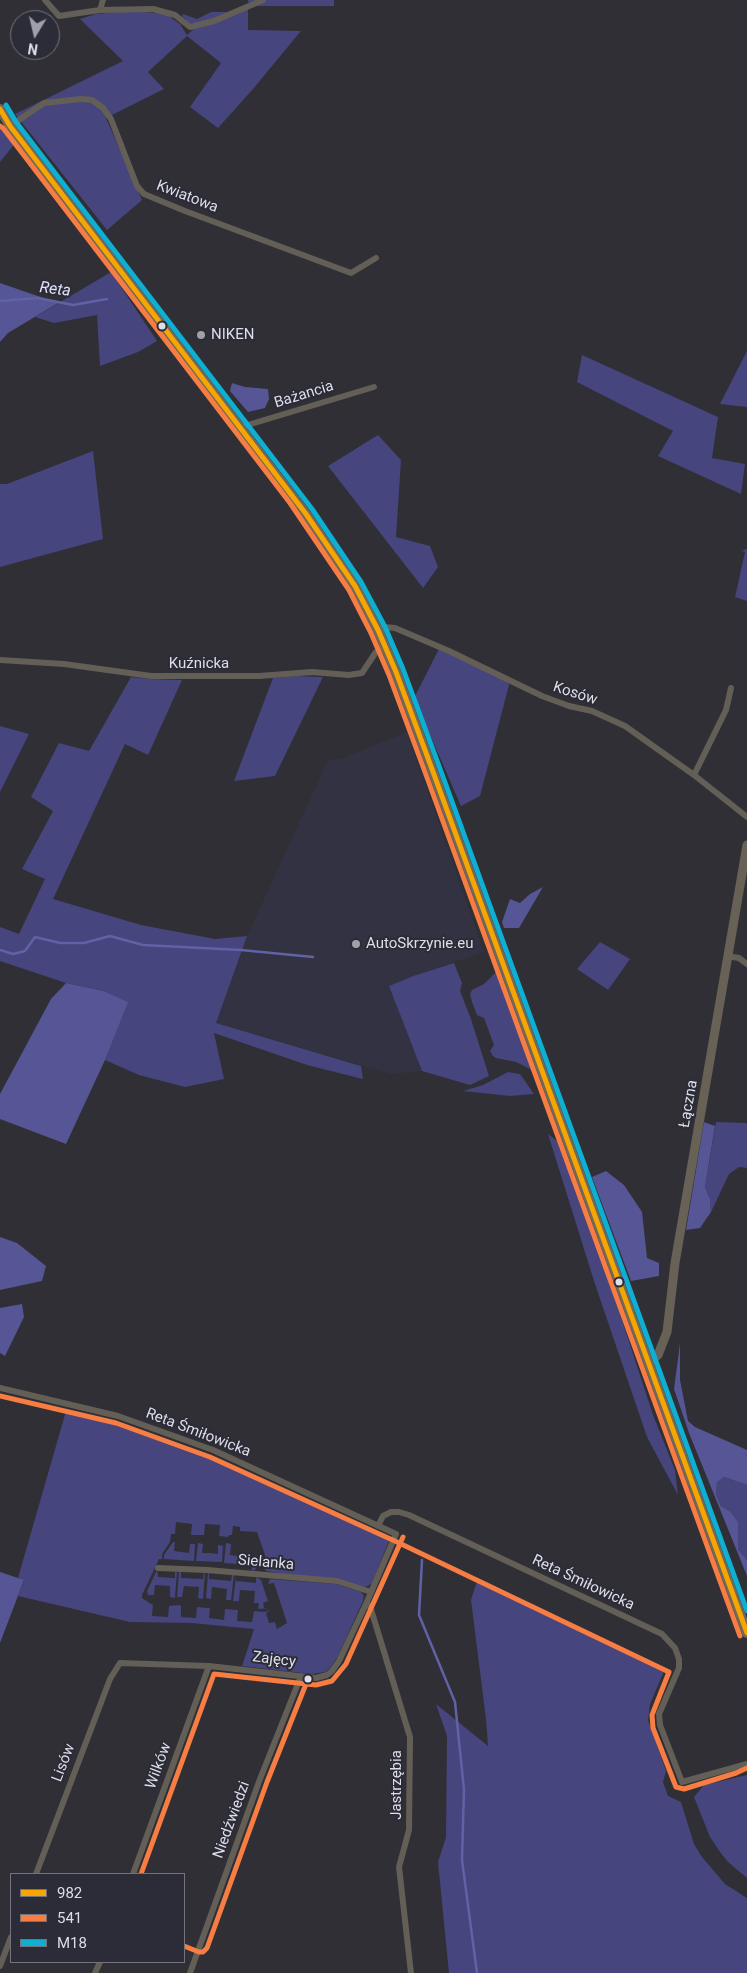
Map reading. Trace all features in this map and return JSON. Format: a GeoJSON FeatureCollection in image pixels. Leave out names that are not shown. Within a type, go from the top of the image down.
{"type":"FeatureCollection","features":[{"type":"Feature","properties":{"kind":"main road"},"geometry":{"type":"LineString","coordinates":[[0,109],[6,122],[241,427],[328,544],[355,586],[378,630],[432,769],[747,1633]]}},
{"type":"Feature","properties":{"kind":"street"},"geometry":{"type":"LineString","coordinates":[[45,0],[59,16],[100,10],[153,9],[175,15],[190,27],[214,21],[263,0]]}},
{"type":"Feature","properties":{"kind":"street"},"geometry":{"type":"LineString","coordinates":[[100,10],[103,0]]}},
{"type":"Feature","properties":{"kind":"street","name":"Kwiatowa"},"geometry":{"type":"LineString","coordinates":[[6,122],[44,103],[80,99],[92,100],[103,108],[111,120],[137,186],[144,194],[351,273],[376,258]]}},
{"type":"Feature","properties":{"kind":"street","name":"Bażancia"},"geometry":{"type":"LineString","coordinates":[[241,427],[374,387]]}},
{"type":"Feature","properties":{"kind":"street","name":"Kosów"},"geometry":{"type":"LineString","coordinates":[[378,630],[390,627],[404,632],[449,651],[542,696],[569,706],[592,711],[625,726],[694,775],[747,818]]}},
{"type":"Feature","properties":{"kind":"street","name":"Kuźnicka"},"geometry":{"type":"LineString","coordinates":[[0,660],[64,664],[150,676],[259,676],[312,672],[349,675],[362,673],[376,652],[385,645]]}},
{"type":"Feature","properties":{"kind":"street"},"geometry":{"type":"LineString","coordinates":[[694,775],[726,710],[731,688]]}},
{"type":"Feature","properties":{"kind":"street","name":"Łączna"},"geometry":{"type":"LineString","coordinates":[[649,1363],[658,1355],[666,1332],[675,1263],[747,845]]}},
{"type":"Feature","properties":{"kind":"street"},"geometry":{"type":"LineString","coordinates":[[727,956],[739,958],[747,964]]}},
{"type":"Feature","properties":{"kind":"street","name":"Reta Śmiłowicka"},"geometry":{"type":"LineString","coordinates":[[0,1388],[118,1416],[214,1450],[396,1534]]}},
{"type":"Feature","properties":{"kind":"street","name":"Reta Śmiłowicka"},"geometry":{"type":"LineString","coordinates":[[378,1526],[383,1516],[391,1512],[409,1515],[662,1634],[675,1648],[679,1659],[678,1668],[659,1714],[660,1724],[682,1782],[734,1766]]}},
{"type":"Feature","properties":{"kind":"street","name":"Zajęcy"},"geometry":{"type":"LineString","coordinates":[[120,1663],[208,1666],[316,1678],[332,1671],[339,1661],[366,1604],[396,1534]]}},
{"type":"Feature","properties":{"kind":"street","name":"Sielanka"},"geometry":{"type":"LineString","coordinates":[[158,1568],[208,1570],[338,1581],[371,1592]]}},
{"type":"Feature","properties":{"kind":"street","name":"Jastrzębia"},"geometry":{"type":"LineString","coordinates":[[366,1604],[370,1606],[410,1737],[409,1830],[399,1867],[411,1973]]}},
{"type":"Feature","properties":{"kind":"street","name":"Lisów"},"geometry":{"type":"LineString","coordinates":[[36,1873],[110,1680],[120,1663]]}},
{"type":"Feature","properties":{"kind":"street","name":"Wilków"},"geometry":{"type":"LineString","coordinates":[[133,1873],[208,1666]]}},
{"type":"Feature","properties":{"kind":"street","name":"Niedźwiedzi"},"geometry":{"type":"LineString","coordinates":[[190,1973],[260,1779],[301,1676]]}},
{"type":"Feature","properties":{"kind":"street"},"geometry":{"type":"LineString","coordinates":[[734,1766],[747,1759]]}},
{"type":"Feature","properties":{"kind":"street"},"geometry":{"type":"LineString","coordinates":[[734,1766],[747,1764]]}},
{"type":"Feature","properties":{"kind":"street"},"geometry":{"type":"LineString","coordinates":[[0,1966],[10,1940]]}},
{"type":"Feature","properties":{"kind":"shaded area"},"geometry":{"type":"Polygon","coordinates":[[[248,0],[334,0],[334,6],[257,6],[248,2],[248,0]]]}},
{"type":"Feature","properties":{"kind":"shaded area"},"geometry":{"type":"Polygon","coordinates":[[[248,9],[248,30],[301,31],[218,128],[190,107],[221,63],[187,36],[148,72],[164,89],[106,118],[142,200],[107,230],[15,114],[123,61],[80,19],[96,14],[129,11],[166,14],[180,24],[187,35],[194,29],[182,16],[183,14],[197,19],[211,12],[226,12],[230,16],[248,9]]]}},
{"type":"Feature","properties":{"kind":"shaded area"},"geometry":{"type":"Polygon","coordinates":[[[0,125],[16,142],[0,162],[0,125]]]}},
{"type":"Feature","properties":{"kind":"shaded area"},"geometry":{"type":"Polygon","coordinates":[[[111,272],[157,341],[138,352],[100,366],[97,315],[54,323],[35,317],[111,272]]]}},
{"type":"Feature","properties":{"kind":"shaded area"},"geometry":{"type":"Polygon","coordinates":[[[0,283],[58,303],[8,333],[0,342],[0,283]]]}},
{"type":"Feature","properties":{"kind":"shaded area"},"geometry":{"type":"Polygon","coordinates":[[[747,351],[747,407],[720,404],[747,351]]]}},
{"type":"Feature","properties":{"kind":"shaded area"},"geometry":{"type":"Polygon","coordinates":[[[582,355],[718,417],[712,458],[745,464],[741,494],[658,456],[673,431],[577,382],[582,355]]]}},
{"type":"Feature","properties":{"kind":"shaded area"},"geometry":{"type":"Polygon","coordinates":[[[232,383],[245,387],[268,389],[269,399],[265,408],[248,412],[230,391],[232,383]]]}},
{"type":"Feature","properties":{"kind":"shaded area"},"geometry":{"type":"Polygon","coordinates":[[[378,435],[401,460],[396,537],[430,546],[438,567],[423,588],[328,466],[378,435]]]}},
{"type":"Feature","properties":{"kind":"shaded area"},"geometry":{"type":"Polygon","coordinates":[[[93,451],[103,539],[0,567],[0,484],[7,484],[93,451]]]}},
{"type":"Feature","properties":{"kind":"shaded area"},"geometry":{"type":"Polygon","coordinates":[[[747,549],[747,601],[735,597],[745,552],[741,551],[747,549]]]}},
{"type":"Feature","properties":{"kind":"shaded area"},"geometry":{"type":"Polygon","coordinates":[[[439,649],[506,677],[509,685],[480,796],[461,806],[414,698],[439,649]]]}},
{"type":"Feature","properties":{"kind":"shaded area"},"geometry":{"type":"Polygon","coordinates":[[[297,676],[323,677],[275,776],[234,781],[273,678],[297,676]]]}},
{"type":"Feature","properties":{"kind":"shaded area"},"geometry":{"type":"Polygon","coordinates":[[[131,677],[182,680],[148,755],[125,744],[53,899],[141,925],[215,939],[247,936],[216,1023],[361,1066],[363,1079],[307,1065],[214,1033],[224,1079],[185,1087],[139,1075],[105,1060],[127,1002],[104,991],[66,983],[0,961],[0,927],[19,934],[45,879],[22,869],[53,811],[31,797],[59,743],[89,751],[131,677]]]}},
{"type":"Feature","properties":{"kind":"shaded area"},"geometry":{"type":"Polygon","coordinates":[[[0,726],[29,734],[0,792],[0,726]]]}},
{"type":"Feature","properties":{"kind":"shaded area"},"geometry":{"type":"Polygon","coordinates":[[[407,732],[484,952],[389,986],[422,1071],[391,1074],[216,1023],[247,936],[328,760],[340,759],[407,732]]]}},
{"type":"Feature","properties":{"kind":"shaded area"},"geometry":{"type":"Polygon","coordinates":[[[543,887],[519,928],[504,928],[502,922],[510,899],[520,903],[530,894],[543,887]]]}},
{"type":"Feature","properties":{"kind":"shaded area"},"geometry":{"type":"Polygon","coordinates":[[[600,942],[630,959],[608,990],[577,969],[600,942]]]}},
{"type":"Feature","properties":{"kind":"shaded area"},"geometry":{"type":"Polygon","coordinates":[[[454,963],[462,983],[460,991],[489,1076],[470,1085],[422,1071],[389,986],[454,963]]]}},
{"type":"Feature","properties":{"kind":"shaded area"},"geometry":{"type":"Polygon","coordinates":[[[497,971],[502,978],[547,1101],[545,1102],[537,1080],[530,1069],[516,1062],[493,1056],[490,1051],[494,1045],[484,1018],[477,1015],[472,1002],[470,994],[472,990],[484,984],[497,971]]]}},
{"type":"Feature","properties":{"kind":"shaded area"},"geometry":{"type":"Polygon","coordinates":[[[66,983],[104,991],[128,1002],[105,1060],[66,1144],[0,1119],[0,1094],[51,999],[66,983]]]}},
{"type":"Feature","properties":{"kind":"shaded area"},"geometry":{"type":"Polygon","coordinates":[[[508,1072],[520,1074],[534,1094],[510,1096],[463,1091],[483,1085],[508,1072]]]}},
{"type":"Feature","properties":{"kind":"shaded area"},"geometry":{"type":"Polygon","coordinates":[[[704,1122],[715,1126],[705,1187],[710,1199],[711,1212],[700,1228],[686,1230],[704,1122]]]}},
{"type":"Feature","properties":{"kind":"shaded area"},"geometry":{"type":"Polygon","coordinates":[[[716,1122],[747,1123],[747,1168],[739,1167],[729,1174],[711,1212],[710,1199],[705,1187],[716,1122]]]}},
{"type":"Feature","properties":{"kind":"shaded area"},"geometry":{"type":"Polygon","coordinates":[[[548,1134],[557,1141],[605,1268],[653,1415],[675,1470],[678,1495],[647,1437],[594,1281],[548,1134]]]}},
{"type":"Feature","properties":{"kind":"shaded area"},"geometry":{"type":"Polygon","coordinates":[[[606,1171],[624,1185],[642,1212],[647,1258],[659,1263],[659,1276],[631,1281],[592,1177],[606,1171]]]}},
{"type":"Feature","properties":{"kind":"shaded area"},"geometry":{"type":"Polygon","coordinates":[[[0,1237],[17,1243],[46,1266],[42,1281],[0,1290],[0,1237]]]}},
{"type":"Feature","properties":{"kind":"shaded area"},"geometry":{"type":"Polygon","coordinates":[[[22,1304],[24,1317],[5,1356],[0,1353],[0,1308],[22,1304]]]}},
{"type":"Feature","properties":{"kind":"shaded area"},"geometry":{"type":"Polygon","coordinates":[[[680,1343],[680,1380],[688,1421],[695,1427],[747,1450],[747,1485],[724,1477],[717,1482],[716,1494],[721,1506],[731,1512],[738,1522],[738,1549],[747,1560],[747,1576],[689,1433],[674,1389],[680,1343]]]}},
{"type":"Feature","properties":{"kind":"shaded area"},"geometry":{"type":"Polygon","coordinates":[[[66,1411],[205,1453],[390,1538],[372,1583],[364,1587],[266,1571],[261,1563],[267,1561],[257,1532],[240,1531],[240,1527],[233,1526],[232,1535],[228,1537],[219,1536],[220,1525],[205,1524],[204,1535],[191,1535],[192,1524],[176,1522],[175,1534],[171,1534],[170,1542],[162,1554],[162,1559],[159,1559],[142,1595],[142,1598],[153,1605],[152,1616],[168,1617],[169,1606],[179,1605],[181,1606],[181,1617],[196,1618],[197,1607],[210,1608],[209,1618],[224,1620],[225,1609],[238,1610],[237,1621],[252,1622],[254,1611],[264,1612],[271,1610],[266,1613],[269,1623],[275,1622],[277,1629],[287,1623],[274,1583],[268,1584],[270,1579],[336,1584],[361,1592],[364,1596],[363,1601],[338,1656],[330,1668],[325,1672],[312,1674],[242,1666],[254,1629],[192,1623],[130,1622],[18,1596],[24,1581],[18,1578],[66,1411]]]}},
{"type":"Feature","properties":{"kind":"shaded area"},"geometry":{"type":"Polygon","coordinates":[[[724,1477],[747,1485],[747,1560],[738,1549],[738,1522],[731,1512],[721,1506],[716,1494],[717,1481],[724,1477]]]}},
{"type":"Feature","properties":{"kind":"shaded area"},"geometry":{"type":"Polygon","coordinates":[[[173,1542],[175,1542],[174,1551],[189,1553],[190,1544],[195,1544],[194,1561],[164,1559],[164,1555],[173,1542]]]}},
{"type":"Feature","properties":{"kind":"shaded area"},"geometry":{"type":"Polygon","coordinates":[[[198,1543],[203,1544],[202,1553],[218,1554],[218,1545],[223,1546],[222,1562],[196,1561],[198,1543]]]}},
{"type":"Feature","properties":{"kind":"shaded area"},"geometry":{"type":"Polygon","coordinates":[[[226,1543],[231,1544],[230,1555],[247,1557],[249,1562],[255,1561],[257,1566],[255,1570],[252,1571],[252,1565],[224,1563],[226,1543]]]}},
{"type":"Feature","properties":{"kind":"shaded area"},"geometry":{"type":"Polygon","coordinates":[[[157,1570],[158,1577],[175,1578],[175,1572],[177,1572],[175,1598],[170,1597],[170,1586],[155,1585],[154,1595],[148,1595],[147,1591],[157,1570]]]}},
{"type":"Feature","properties":{"kind":"shaded area"},"geometry":{"type":"Polygon","coordinates":[[[0,1572],[24,1580],[0,1643],[0,1572]]]}},
{"type":"Feature","properties":{"kind":"shaded area"},"geometry":{"type":"Polygon","coordinates":[[[179,1572],[181,1572],[181,1578],[203,1579],[205,1573],[203,1599],[198,1598],[199,1587],[184,1586],[182,1597],[177,1597],[179,1572]]]}},
{"type":"Feature","properties":{"kind":"shaded area"},"geometry":{"type":"Polygon","coordinates":[[[208,1573],[209,1579],[231,1581],[232,1575],[234,1575],[231,1600],[226,1600],[227,1589],[212,1587],[211,1599],[206,1598],[208,1573]]]}},
{"type":"Feature","properties":{"kind":"shaded area"},"geometry":{"type":"Polygon","coordinates":[[[236,1576],[236,1581],[256,1583],[256,1577],[261,1580],[268,1601],[263,1603],[264,1608],[270,1608],[258,1609],[259,1603],[254,1603],[255,1591],[240,1590],[239,1601],[233,1601],[236,1576]]]}},
{"type":"Feature","properties":{"kind":"shaded area"},"geometry":{"type":"Polygon","coordinates":[[[478,1578],[665,1669],[650,1704],[648,1720],[666,1771],[663,1782],[668,1796],[681,1802],[694,1844],[702,1857],[725,1884],[747,1898],[747,1973],[449,1973],[438,1862],[446,1837],[447,1736],[436,1704],[488,1746],[471,1600],[478,1578]]]}},
{"type":"Feature","properties":{"kind":"shaded area"},"geometry":{"type":"Polygon","coordinates":[[[747,1775],[747,1878],[728,1862],[710,1837],[694,1797],[704,1785],[747,1775]]]}},
{"type":"Feature","properties":{"kind":"waterway","name":"Reta"},"geometry":{"type":"LineString","coordinates":[[0,301],[38,298],[73,305],[107,299]]}},
{"type":"Feature","properties":{"kind":"waterway"},"geometry":{"type":"LineString","coordinates":[[0,950],[13,954],[25,951],[35,937],[60,943],[84,943],[110,936],[143,945],[241,950],[313,957]]}},
{"type":"Feature","properties":{"kind":"waterway"},"geometry":{"type":"LineString","coordinates":[[422,1560],[419,1615],[455,1702],[464,1790],[462,1860],[477,1973]]}},
{"type":"Feature","properties":{"kind":"transit line","name":"M18"},"geometry":{"type":"LineString","coordinates":[[6,105],[16,122],[312,509],[361,582],[385,627],[403,669],[439,766],[747,1611]]}},
{"type":"Feature","properties":{"kind":"transit line","name":"982"},"geometry":{"type":"LineString","coordinates":[[0,109],[10,126],[306,514],[355,586],[378,630],[396,672],[432,769],[747,1633]]}},
{"type":"Feature","properties":{"kind":"transit line","name":"541"},"geometry":{"type":"LineString","coordinates":[[0,126],[290,503],[349,590],[371,633],[389,675],[425,772],[740,1636]]}},
{"type":"Feature","properties":{"kind":"transit line","name":"541"},"geometry":{"type":"LineString","coordinates":[[0,1396],[116,1423],[210,1457],[397,1542],[669,1672],[652,1715],[653,1728],[676,1787],[684,1789],[747,1768]]}},
{"type":"Feature","properties":{"kind":"transit line","name":"541"},"geometry":{"type":"LineString","coordinates":[[141,1873],[214,1674],[316,1685],[332,1681],[346,1664],[403,1537]]}},
{"type":"Feature","properties":{"kind":"transit line","name":"541"},"geometry":{"type":"LineString","coordinates":[[185,1946],[199,1952],[203,1952],[207,1948],[267,1782],[308,1679]]}},
{"type":"Feature","properties":{"kind":"place","name":"NIKEN"},"geometry":{"type":"Point","coordinates":[201,335]}},
{"type":"Feature","properties":{"kind":"place","name":"AutoSkrzynie.eu"},"geometry":{"type":"Point","coordinates":[356,944]}}]}
